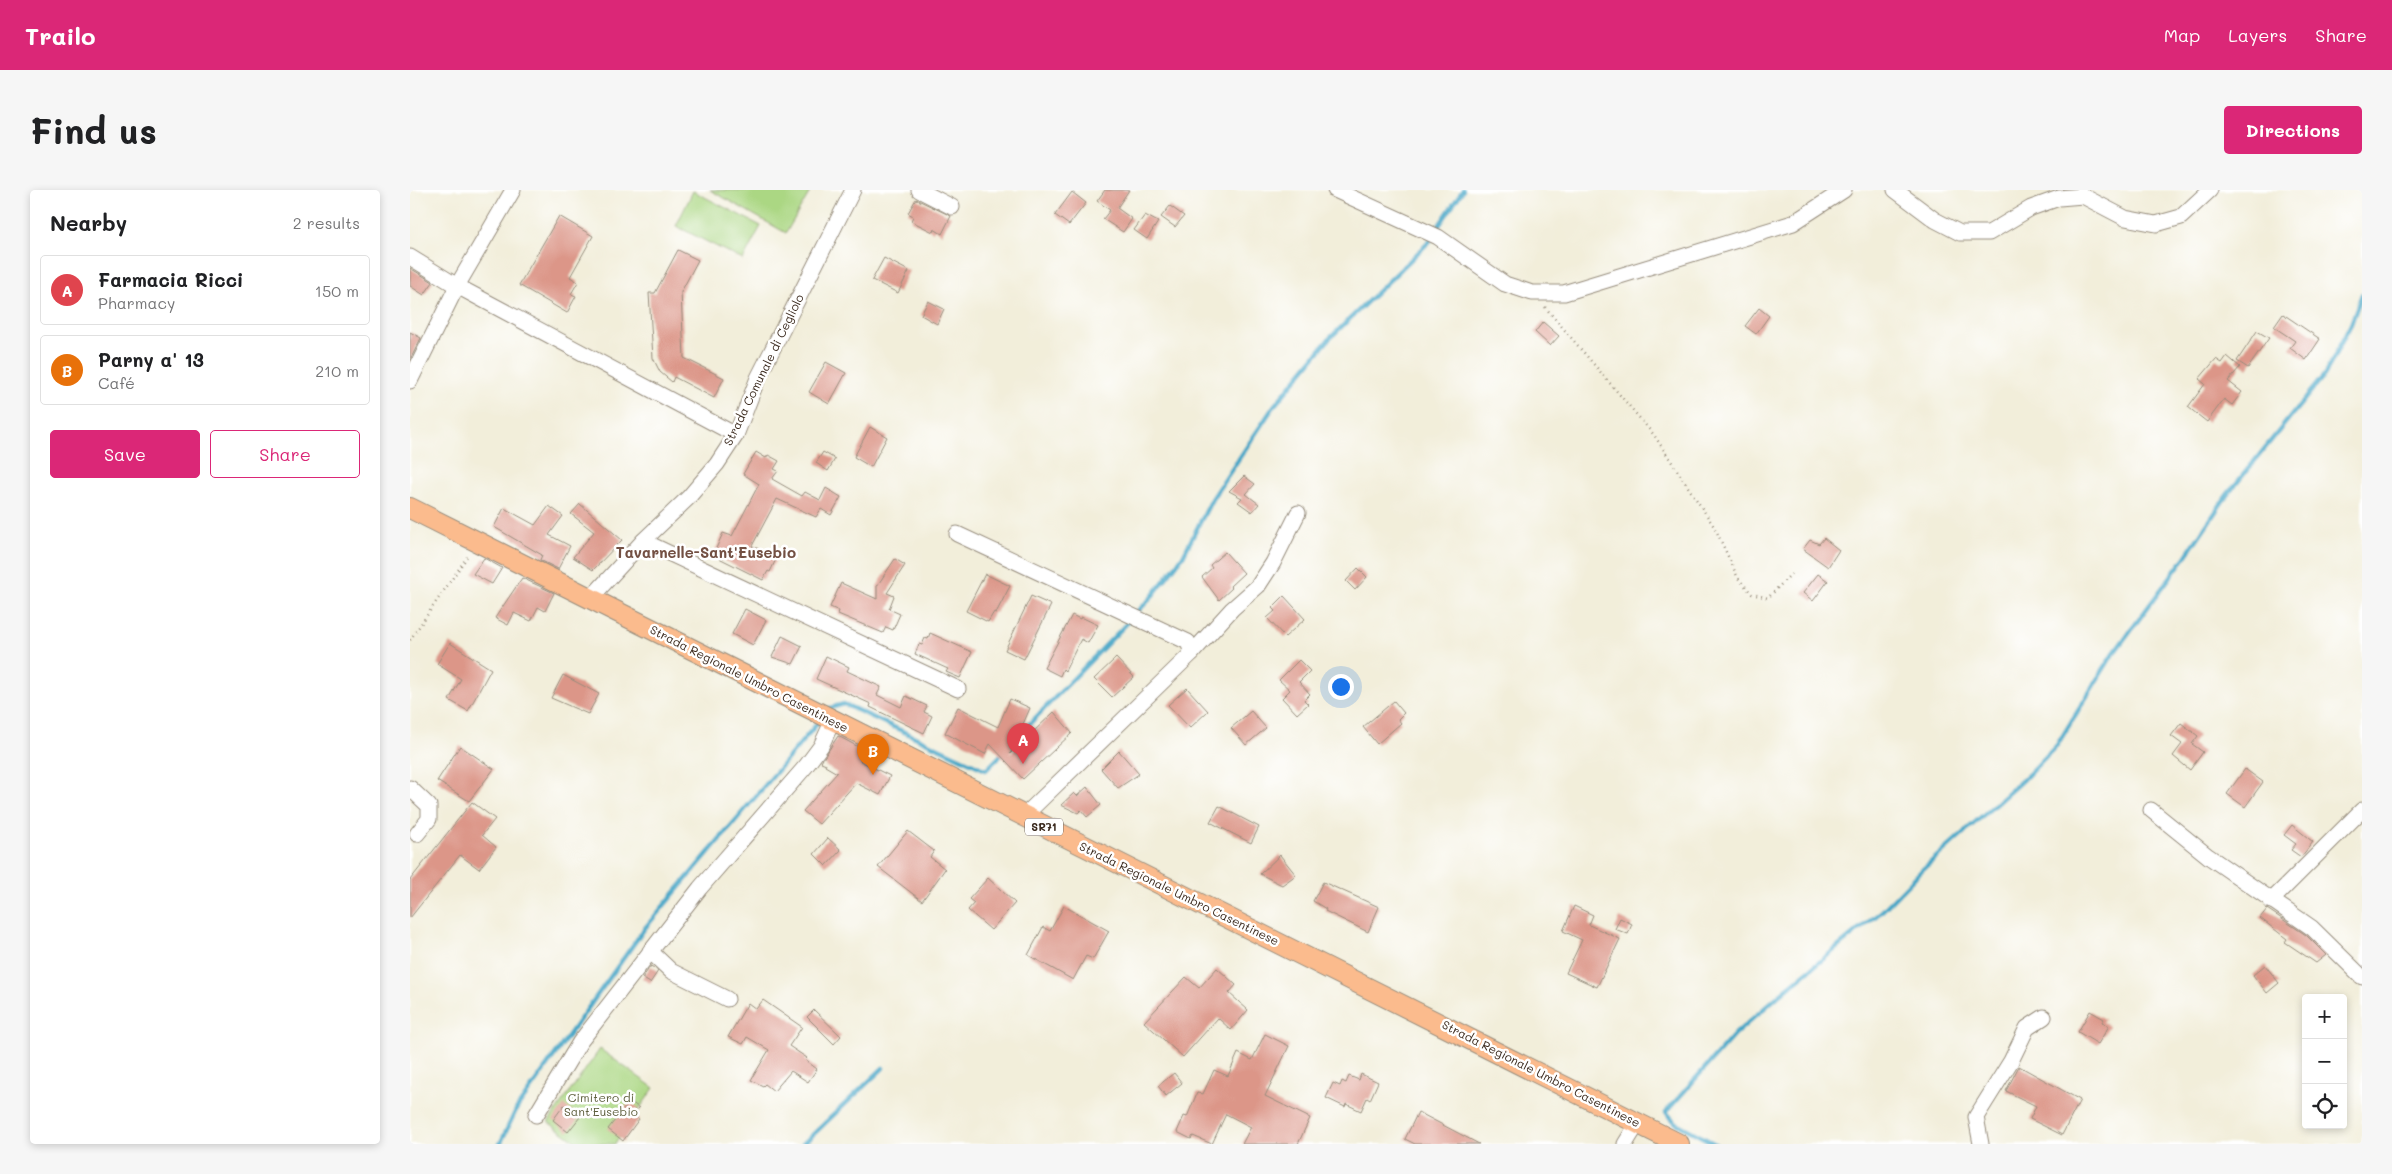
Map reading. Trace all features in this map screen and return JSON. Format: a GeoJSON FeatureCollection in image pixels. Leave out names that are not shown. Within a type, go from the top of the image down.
{"type":"FeatureCollection","features":[{"type":"Feature","properties":{"kind":"main road","name":"Strada Regionale Umbro Casentinese"},"geometry":{"type":"LineString","coordinates":[[410,508],[1023,817],[1679,1144]]}},
{"type":"Feature","properties":{"kind":"street"},"geometry":{"type":"LineString","coordinates":[[410,381],[457,286],[513,190]]}},
{"type":"Feature","properties":{"kind":"street","name":"Strada Comunale di Cegliolo"},"geometry":{"type":"LineString","coordinates":[[590,599],[643,541],[688,498],[717,464],[736,435],[758,378],[853,190]]}},
{"type":"Feature","properties":{"kind":"street"},"geometry":{"type":"LineString","coordinates":[[919,190],[952,207]]}},
{"type":"Feature","properties":{"kind":"street"},"geometry":{"type":"LineString","coordinates":[[1335,190],[1438,237],[1505,284],[1532,293],[1564,293],[1793,223],[1844,190]]}},
{"type":"Feature","properties":{"kind":"street"},"geometry":{"type":"LineString","coordinates":[[1895,190],[1935,220],[1960,233],[1989,233],[2031,208],[2059,198],[2083,196],[2125,218],[2156,224],[2181,216],[2210,190]]}},
{"type":"Feature","properties":{"kind":"street"},"geometry":{"type":"LineString","coordinates":[[410,257],[457,286],[736,435]]}},
{"type":"Feature","properties":{"kind":"street"},"geometry":{"type":"LineString","coordinates":[[1023,817],[1192,653],[1232,609],[1258,586],[1273,563],[1298,513]]}},
{"type":"Feature","properties":{"kind":"street"},"geometry":{"type":"LineString","coordinates":[[957,534],[1188,642],[1192,653]]}},
{"type":"Feature","properties":{"kind":"street"},"geometry":{"type":"LineString","coordinates":[[643,541],[958,689]]}},
{"type":"Feature","properties":{"kind":"street"},"geometry":{"type":"LineString","coordinates":[[536,1114],[580,1042],[700,888],[806,766],[821,746],[833,720]]}},
{"type":"Feature","properties":{"kind":"street"},"geometry":{"type":"LineString","coordinates":[[410,788],[429,806],[429,819],[417,834]]}},
{"type":"Feature","properties":{"kind":"street"},"geometry":{"type":"LineString","coordinates":[[2150,810],[2208,856],[2312,928],[2362,977]]}},
{"type":"Feature","properties":{"kind":"street"},"geometry":{"type":"LineString","coordinates":[[2271,901],[2362,810]]}},
{"type":"Feature","properties":{"kind":"street"},"geometry":{"type":"LineString","coordinates":[[650,952],[671,971],[728,999]]}},
{"type":"Feature","properties":{"kind":"street"},"geometry":{"type":"LineString","coordinates":[[1981,1144],[1976,1117],[2011,1061],[2027,1028],[2044,1018]]}},
{"type":"Feature","properties":{"kind":"street"},"geometry":{"type":"LineString","coordinates":[[1625,1144],[1638,1123]]}},
{"type":"Feature","properties":{"kind":"path"},"geometry":{"type":"LineString","coordinates":[[1532,293],[1560,323],[1654,435],[1715,528],[1738,578],[1752,594],[1768,598],[1791,574]]}},
{"type":"Feature","properties":{"kind":"path"},"geometry":{"type":"LineString","coordinates":[[410,640],[477,541]]}},
{"type":"Feature","properties":{"kind":"green space"},"geometry":{"type":"Polygon","coordinates":[[[710,190],[811,190],[786,233],[710,190]]]}},
{"type":"Feature","properties":{"kind":"green space"},"geometry":{"type":"Polygon","coordinates":[[[693,191],[761,226],[743,260],[676,226],[693,191]]]}},
{"type":"Feature","properties":{"kind":"green space","name":"Cimitero di Sant'Eusebio"},"geometry":{"type":"Polygon","coordinates":[[[600,1049],[654,1088],[615,1144],[579,1144],[548,1122],[600,1049]]]}},
{"type":"Feature","properties":{"kind":"building"},"geometry":{"type":"Polygon","coordinates":[[[1105,190],[1129,190],[1117,208],[1132,219],[1123,232],[1103,219],[1110,210],[1097,201],[1105,190]]]}},
{"type":"Feature","properties":{"kind":"building"},"geometry":{"type":"Polygon","coordinates":[[[1072,192],[1086,203],[1069,225],[1055,215],[1072,192]]]}},
{"type":"Feature","properties":{"kind":"building"},"geometry":{"type":"Polygon","coordinates":[[[916,199],[951,216],[942,234],[934,229],[933,232],[911,221],[913,216],[908,213],[916,199]]]}},
{"type":"Feature","properties":{"kind":"building"},"geometry":{"type":"Polygon","coordinates":[[[1170,206],[1184,216],[1175,227],[1161,217],[1170,206]]]}},
{"type":"Feature","properties":{"kind":"building"},"geometry":{"type":"Polygon","coordinates":[[[1145,215],[1158,222],[1147,239],[1134,230],[1145,215]]]}},
{"type":"Feature","properties":{"kind":"building"},"geometry":{"type":"Polygon","coordinates":[[[559,216],[593,236],[570,277],[578,282],[571,294],[576,296],[567,313],[519,285],[559,216]]]}},
{"type":"Feature","properties":{"kind":"building"},"geometry":{"type":"Polygon","coordinates":[[[678,250],[698,260],[681,292],[684,358],[724,378],[714,398],[674,377],[672,382],[660,372],[653,358],[649,293],[655,293],[678,250]]]}},
{"type":"Feature","properties":{"kind":"building"},"geometry":{"type":"Polygon","coordinates":[[[884,258],[909,271],[898,293],[872,280],[884,258]]]}},
{"type":"Feature","properties":{"kind":"building"},"geometry":{"type":"Polygon","coordinates":[[[410,268],[433,282],[424,295],[410,286],[410,268]]]}},
{"type":"Feature","properties":{"kind":"building"},"geometry":{"type":"Polygon","coordinates":[[[928,301],[944,309],[937,324],[921,315],[928,301]]]}},
{"type":"Feature","properties":{"kind":"building"},"geometry":{"type":"Polygon","coordinates":[[[1759,308],[1769,316],[1756,334],[1745,326],[1759,308]]]}},
{"type":"Feature","properties":{"kind":"building"},"geometry":{"type":"Polygon","coordinates":[[[2283,314],[2320,339],[2306,360],[2290,348],[2295,341],[2274,327],[2283,314]]]}},
{"type":"Feature","properties":{"kind":"building"},"geometry":{"type":"Polygon","coordinates":[[[1543,322],[1559,336],[1550,346],[1535,332],[1543,322]]]}},
{"type":"Feature","properties":{"kind":"building"},"geometry":{"type":"Polygon","coordinates":[[[2257,331],[2269,338],[2248,368],[2237,361],[2257,331]]]}},
{"type":"Feature","properties":{"kind":"building"},"geometry":{"type":"Polygon","coordinates":[[[410,332],[421,338],[410,360],[410,332]]]}},
{"type":"Feature","properties":{"kind":"building"},"geometry":{"type":"Polygon","coordinates":[[[2227,356],[2240,367],[2228,381],[2242,392],[2232,405],[2224,399],[2207,422],[2188,407],[2205,384],[2199,379],[2216,359],[2222,363],[2227,356]]]}},
{"type":"Feature","properties":{"kind":"building"},"geometry":{"type":"Polygon","coordinates":[[[826,362],[846,373],[829,404],[809,392],[826,362]]]}},
{"type":"Feature","properties":{"kind":"building"},"geometry":{"type":"Polygon","coordinates":[[[870,427],[887,437],[871,467],[854,457],[870,427]]]}},
{"type":"Feature","properties":{"kind":"building"},"geometry":{"type":"Polygon","coordinates":[[[756,452],[766,458],[768,455],[779,461],[774,469],[778,471],[772,479],[802,496],[805,492],[820,500],[826,488],[841,497],[831,515],[821,509],[816,517],[777,499],[752,546],[777,557],[770,572],[768,571],[763,580],[713,555],[723,533],[732,536],[759,484],[743,474],[756,452]]]}},
{"type":"Feature","properties":{"kind":"building"},"geometry":{"type":"Polygon","coordinates":[[[823,452],[835,459],[828,471],[816,463],[823,452]]]}},
{"type":"Feature","properties":{"kind":"building"},"geometry":{"type":"Polygon","coordinates":[[[1244,476],[1255,484],[1246,494],[1259,504],[1252,512],[1238,502],[1242,498],[1229,491],[1244,476]]]}},
{"type":"Feature","properties":{"kind":"building"},"geometry":{"type":"Polygon","coordinates":[[[580,504],[622,540],[593,570],[573,557],[594,532],[571,514],[580,504]]]}},
{"type":"Feature","properties":{"kind":"building"},"geometry":{"type":"Polygon","coordinates":[[[549,506],[563,516],[549,535],[570,546],[558,569],[540,560],[542,555],[494,527],[504,508],[535,525],[549,506]]]}},
{"type":"Feature","properties":{"kind":"building"},"geometry":{"type":"Polygon","coordinates":[[[1824,538],[1839,550],[1828,567],[1803,549],[1810,540],[1819,544],[1824,538]]]}},
{"type":"Feature","properties":{"kind":"building"},"geometry":{"type":"Polygon","coordinates":[[[1225,552],[1244,573],[1219,600],[1202,577],[1212,568],[1210,565],[1225,552]]]}},
{"type":"Feature","properties":{"kind":"building"},"geometry":{"type":"Polygon","coordinates":[[[484,558],[502,568],[492,584],[473,574],[484,558]]]}},
{"type":"Feature","properties":{"kind":"building"},"geometry":{"type":"Polygon","coordinates":[[[895,559],[905,565],[887,593],[894,596],[889,609],[900,614],[893,630],[886,627],[883,633],[838,614],[839,611],[830,607],[841,583],[877,599],[877,586],[895,559]]]}},
{"type":"Feature","properties":{"kind":"building"},"geometry":{"type":"Polygon","coordinates":[[[1358,568],[1367,577],[1355,590],[1346,581],[1358,568]]]}},
{"type":"Feature","properties":{"kind":"building"},"geometry":{"type":"Polygon","coordinates":[[[985,574],[1010,586],[996,613],[994,612],[988,622],[966,611],[985,574]]]}},
{"type":"Feature","properties":{"kind":"building"},"geometry":{"type":"Polygon","coordinates":[[[1818,574],[1828,581],[1813,601],[1803,593],[1818,574]]]}},
{"type":"Feature","properties":{"kind":"building"},"geometry":{"type":"Polygon","coordinates":[[[522,578],[554,593],[545,611],[538,607],[531,621],[514,613],[508,625],[495,618],[522,578]]]}},
{"type":"Feature","properties":{"kind":"building"},"geometry":{"type":"Polygon","coordinates":[[[1031,596],[1051,605],[1024,659],[1005,650],[1031,596]]]}},
{"type":"Feature","properties":{"kind":"building"},"geometry":{"type":"Polygon","coordinates":[[[1284,596],[1305,619],[1285,637],[1267,618],[1275,611],[1272,608],[1284,596]]]}},
{"type":"Feature","properties":{"kind":"building"},"geometry":{"type":"Polygon","coordinates":[[[745,609],[766,620],[753,645],[732,634],[745,609]]]}},
{"type":"Feature","properties":{"kind":"building"},"geometry":{"type":"Polygon","coordinates":[[[1072,615],[1098,625],[1088,643],[1081,639],[1065,671],[1063,669],[1060,676],[1044,668],[1072,615]]]}},
{"type":"Feature","properties":{"kind":"building"},"geometry":{"type":"Polygon","coordinates":[[[930,633],[972,652],[960,678],[946,672],[948,669],[915,654],[919,644],[922,645],[925,638],[928,639],[930,633]]]}},
{"type":"Feature","properties":{"kind":"building"},"geometry":{"type":"Polygon","coordinates":[[[782,636],[802,646],[793,664],[772,657],[782,636]]]}},
{"type":"Feature","properties":{"kind":"building"},"geometry":{"type":"Polygon","coordinates":[[[450,643],[491,669],[468,711],[449,700],[461,679],[437,664],[450,643]]]}},
{"type":"Feature","properties":{"kind":"building"},"geometry":{"type":"Polygon","coordinates":[[[826,656],[849,667],[847,671],[881,687],[877,695],[901,707],[906,696],[927,706],[924,712],[932,716],[924,733],[870,707],[871,704],[816,679],[826,656]]]}},
{"type":"Feature","properties":{"kind":"building"},"geometry":{"type":"Polygon","coordinates":[[[1116,658],[1134,677],[1112,697],[1094,679],[1116,658]]]}},
{"type":"Feature","properties":{"kind":"building"},"geometry":{"type":"Polygon","coordinates":[[[1299,660],[1310,671],[1299,682],[1310,694],[1304,700],[1308,704],[1297,714],[1282,698],[1290,690],[1279,680],[1299,660]]]}},
{"type":"Feature","properties":{"kind":"building"},"geometry":{"type":"Polygon","coordinates":[[[563,675],[599,694],[588,714],[551,698],[563,675]]]}},
{"type":"Feature","properties":{"kind":"building"},"geometry":{"type":"Polygon","coordinates":[[[1187,688],[1208,711],[1190,728],[1168,705],[1187,688]]]}},
{"type":"Feature","properties":{"kind":"building"},"geometry":{"type":"Polygon","coordinates":[[[1010,699],[1030,708],[1010,754],[1054,712],[1072,733],[1023,779],[990,744],[985,754],[945,733],[958,707],[998,727],[1010,699]]]}},
{"type":"Feature","properties":{"kind":"building"},"geometry":{"type":"Polygon","coordinates":[[[1394,701],[1404,713],[1398,719],[1401,723],[1377,744],[1363,727],[1394,701]]]}},
{"type":"Feature","properties":{"kind":"building"},"geometry":{"type":"Polygon","coordinates":[[[1251,711],[1266,728],[1246,745],[1231,728],[1251,711]]]}},
{"type":"Feature","properties":{"kind":"building"},"geometry":{"type":"Polygon","coordinates":[[[2181,723],[2198,736],[2192,744],[2203,752],[2190,770],[2173,756],[2182,744],[2171,736],[2181,723]]]}},
{"type":"Feature","properties":{"kind":"building"},"geometry":{"type":"Polygon","coordinates":[[[838,736],[866,751],[860,761],[890,776],[880,795],[856,783],[819,824],[803,811],[837,773],[821,762],[838,736]]]}},
{"type":"Feature","properties":{"kind":"building"},"geometry":{"type":"Polygon","coordinates":[[[460,746],[494,769],[469,801],[437,781],[460,746]]]}},
{"type":"Feature","properties":{"kind":"building"},"geometry":{"type":"Polygon","coordinates":[[[1119,751],[1139,774],[1118,788],[1101,769],[1119,751]]]}},
{"type":"Feature","properties":{"kind":"building"},"geometry":{"type":"Polygon","coordinates":[[[2245,769],[2263,782],[2245,807],[2227,794],[2245,769]]]}},
{"type":"Feature","properties":{"kind":"building"},"geometry":{"type":"Polygon","coordinates":[[[1087,787],[1101,805],[1087,817],[1081,810],[1078,813],[1061,805],[1074,793],[1077,796],[1087,787]]]}},
{"type":"Feature","properties":{"kind":"building"},"geometry":{"type":"Polygon","coordinates":[[[472,802],[495,819],[482,835],[496,847],[479,869],[460,855],[410,918],[410,880],[472,802]]]}},
{"type":"Feature","properties":{"kind":"building"},"geometry":{"type":"Polygon","coordinates":[[[1219,806],[1259,827],[1251,843],[1210,822],[1219,806]]]}},
{"type":"Feature","properties":{"kind":"building"},"geometry":{"type":"Polygon","coordinates":[[[2292,825],[2313,842],[2301,857],[2291,850],[2296,844],[2284,835],[2292,825]]]}},
{"type":"Feature","properties":{"kind":"building"},"geometry":{"type":"Polygon","coordinates":[[[908,831],[934,851],[930,857],[945,869],[922,901],[878,867],[908,831]]]}},
{"type":"Feature","properties":{"kind":"building"},"geometry":{"type":"Polygon","coordinates":[[[828,838],[841,850],[826,866],[814,854],[828,838]]]}},
{"type":"Feature","properties":{"kind":"building"},"geometry":{"type":"Polygon","coordinates":[[[1280,855],[1296,875],[1282,885],[1260,874],[1280,855]]]}},
{"type":"Feature","properties":{"kind":"building"},"geometry":{"type":"Polygon","coordinates":[[[988,878],[1015,903],[991,930],[968,910],[974,903],[969,899],[988,878]]]}},
{"type":"Feature","properties":{"kind":"building"},"geometry":{"type":"Polygon","coordinates":[[[1323,882],[1379,907],[1368,932],[1325,911],[1326,909],[1313,901],[1323,882]]]}},
{"type":"Feature","properties":{"kind":"building"},"geometry":{"type":"Polygon","coordinates":[[[1064,906],[1109,931],[1093,959],[1086,956],[1073,980],[1028,955],[1043,927],[1050,931],[1064,906]]]}},
{"type":"Feature","properties":{"kind":"building"},"geometry":{"type":"Polygon","coordinates":[[[1574,906],[1593,915],[1589,925],[1620,939],[1597,987],[1566,973],[1582,940],[1563,931],[1574,906]]]}},
{"type":"Feature","properties":{"kind":"building"},"geometry":{"type":"Polygon","coordinates":[[[2267,909],[2306,935],[2326,955],[2316,963],[2285,942],[2287,939],[2260,918],[2267,909]]]}},
{"type":"Feature","properties":{"kind":"building"},"geometry":{"type":"Polygon","coordinates":[[[1620,918],[1632,924],[1628,934],[1615,929],[1620,918]]]}},
{"type":"Feature","properties":{"kind":"building"},"geometry":{"type":"Polygon","coordinates":[[[2265,965],[2279,983],[2267,993],[2253,975],[2265,965]]]}},
{"type":"Feature","properties":{"kind":"building"},"geometry":{"type":"Polygon","coordinates":[[[651,966],[658,971],[650,983],[642,978],[651,966]]]}},
{"type":"Feature","properties":{"kind":"building"},"geometry":{"type":"Polygon","coordinates":[[[1217,968],[1236,985],[1229,993],[1248,1010],[1231,1030],[1218,1018],[1183,1057],[1144,1022],[1186,977],[1199,988],[1217,968]]]}},
{"type":"Feature","properties":{"kind":"building"},"geometry":{"type":"Polygon","coordinates":[[[763,1000],[802,1027],[789,1046],[807,1058],[805,1060],[817,1069],[808,1082],[791,1071],[774,1091],[765,1084],[763,1086],[751,1080],[769,1050],[747,1037],[743,1044],[728,1037],[748,1003],[756,1009],[763,1000]]]}},
{"type":"Feature","properties":{"kind":"building"},"geometry":{"type":"Polygon","coordinates":[[[814,1010],[841,1036],[834,1044],[807,1017],[814,1010]]]}},
{"type":"Feature","properties":{"kind":"building"},"geometry":{"type":"Polygon","coordinates":[[[2090,1011],[2104,1019],[2102,1022],[2109,1026],[2098,1044],[2078,1032],[2090,1011]]]}},
{"type":"Feature","properties":{"kind":"building"},"geometry":{"type":"Polygon","coordinates":[[[1265,1034],[1289,1046],[1265,1096],[1310,1118],[1298,1144],[1242,1144],[1251,1127],[1226,1114],[1212,1144],[1193,1136],[1191,1139],[1177,1132],[1184,1116],[1187,1117],[1197,1093],[1203,1094],[1214,1070],[1228,1076],[1238,1053],[1252,1060],[1265,1034]]]}},
{"type":"Feature","properties":{"kind":"building"},"geometry":{"type":"Polygon","coordinates":[[[2019,1066],[2080,1100],[2062,1135],[2030,1119],[2036,1106],[2006,1091],[2019,1066]]]}},
{"type":"Feature","properties":{"kind":"building"},"geometry":{"type":"Polygon","coordinates":[[[1174,1073],[1182,1083],[1166,1096],[1158,1086],[1174,1073]]]}},
{"type":"Feature","properties":{"kind":"building"},"geometry":{"type":"Polygon","coordinates":[[[1361,1074],[1378,1082],[1370,1100],[1367,1098],[1361,1111],[1346,1104],[1345,1107],[1326,1098],[1333,1083],[1340,1086],[1342,1081],[1346,1083],[1349,1076],[1359,1080],[1361,1074]]]}},
{"type":"Feature","properties":{"kind":"building"},"geometry":{"type":"Polygon","coordinates":[[[630,1101],[639,1108],[633,1115],[639,1119],[623,1141],[608,1129],[630,1101]]]}},
{"type":"Feature","properties":{"kind":"building"},"geometry":{"type":"Polygon","coordinates":[[[564,1105],[580,1117],[568,1132],[553,1120],[564,1105]]]}},
{"type":"Feature","properties":{"kind":"building"},"geometry":{"type":"Polygon","coordinates":[[[1418,1112],[1479,1144],[1415,1144],[1405,1139],[1418,1112]]]}},
{"type":"Feature","properties":{"kind":"waterway"},"geometry":{"type":"LineString","coordinates":[[1438,227],[1463,190]]}},
{"type":"Feature","properties":{"kind":"waterway"},"geometry":{"type":"LineString","coordinates":[[1136,613],[1150,599],[1183,556],[1212,499],[1274,406],[1329,339],[1430,241]]}},
{"type":"Feature","properties":{"kind":"waterway"},"geometry":{"type":"LineString","coordinates":[[1715,1144],[1676,1123],[1666,1112],[1735,1034],[1785,990],[1882,911],[1923,869],[2028,775],[2057,745],[2111,657],[2185,557],[2227,495],[2325,374],[2351,324],[2362,294]]}},
{"type":"Feature","properties":{"kind":"waterway"},"geometry":{"type":"LineString","coordinates":[[1013,741],[1131,619]]}},
{"type":"Feature","properties":{"kind":"waterway"},"geometry":{"type":"LineString","coordinates":[[827,711],[830,708],[844,704],[986,770],[1005,751]]}},
{"type":"Feature","properties":{"kind":"waterway"},"geometry":{"type":"LineString","coordinates":[[500,1144],[517,1108],[645,928],[821,719]]}},
{"type":"Feature","properties":{"kind":"waterway"},"geometry":{"type":"LineString","coordinates":[[803,1144],[883,1068]]}},
{"type":"Feature","properties":{"kind":"place","name":"Farmacia Ricci"},"geometry":{"type":"Point","coordinates":[1023,764]}},
{"type":"Feature","properties":{"kind":"place","name":"Parny a' 13"},"geometry":{"type":"Point","coordinates":[873,775]}},
{"type":"Feature","properties":{"kind":"district","name":"Tavarnelle-Sant'Eusebio"},"geometry":{"type":"Point","coordinates":[706,553]}}]}
